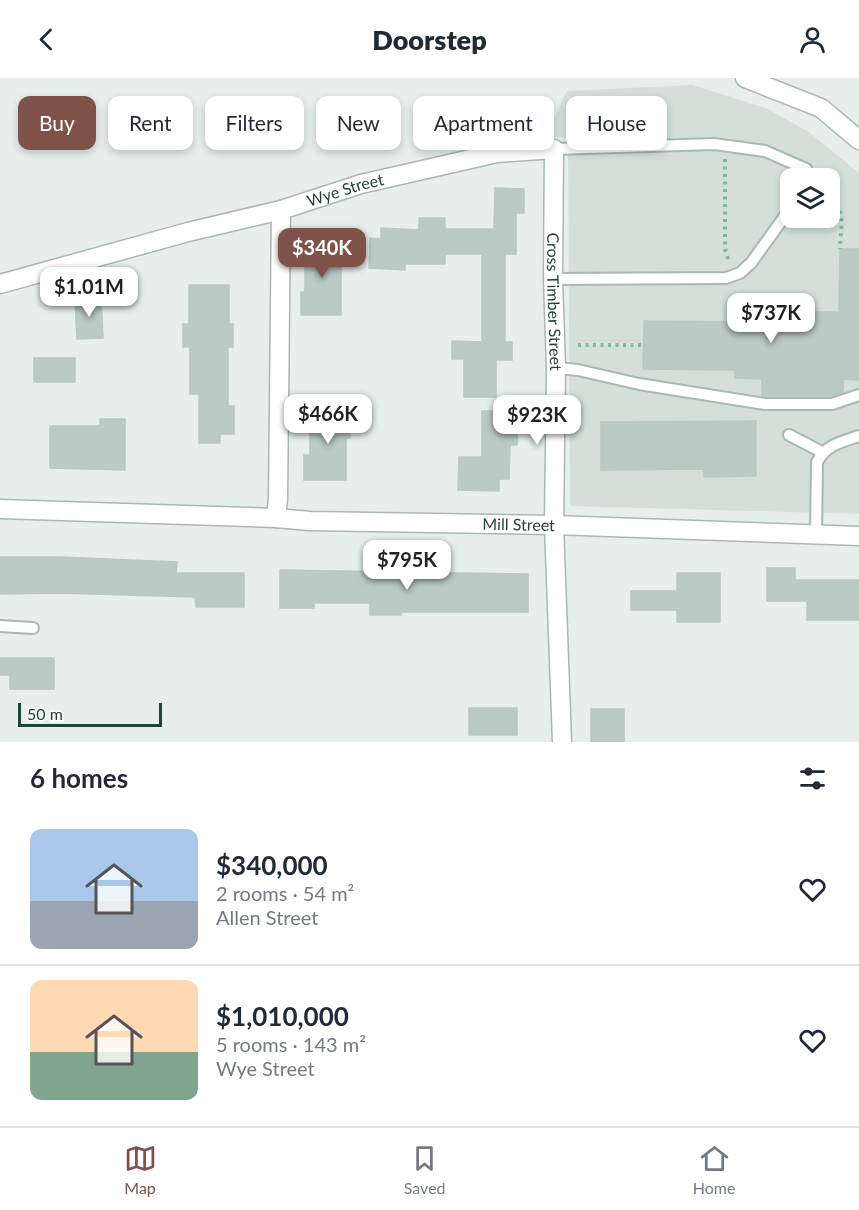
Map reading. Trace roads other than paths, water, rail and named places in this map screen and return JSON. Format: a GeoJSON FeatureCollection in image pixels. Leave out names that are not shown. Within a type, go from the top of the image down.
{"type":"FeatureCollection","features":[{"type":"Feature","properties":{"kind":"street"},"geometry":{"type":"LineString","coordinates":[[745,78],[820,108],[859,140]]}},
{"type":"Feature","properties":{"kind":"street","name":"Wye Street"},"geometry":{"type":"LineString","coordinates":[[0,284],[188,232],[281,210],[361,184],[497,153],[540,150]]}},
{"type":"Feature","properties":{"kind":"street","name":"Cross Timber Street"},"geometry":{"type":"LineString","coordinates":[[554,150],[556,368],[554,525],[562,742]]}},
{"type":"Feature","properties":{"kind":"street"},"geometry":{"type":"LineString","coordinates":[[276,518],[281,210]]}},
{"type":"Feature","properties":{"kind":"street","name":"Mill Street"},"geometry":{"type":"LineString","coordinates":[[0,509],[310,521],[554,525],[859,536]]}},
{"type":"Feature","properties":{"kind":"lane"},"geometry":{"type":"LineString","coordinates":[[554,149],[714,144],[765,151],[804,168]]}},
{"type":"Feature","properties":{"kind":"lane"},"geometry":{"type":"LineString","coordinates":[[554,279],[726,278],[740,273],[751,263],[780,223]]}},
{"type":"Feature","properties":{"kind":"lane"},"geometry":{"type":"LineString","coordinates":[[556,368],[765,404],[831,404],[859,395]]}},
{"type":"Feature","properties":{"kind":"lane"},"geometry":{"type":"LineString","coordinates":[[789,435],[822,452]]}},
{"type":"Feature","properties":{"kind":"lane"},"geometry":{"type":"LineString","coordinates":[[816,535],[817,462],[822,452],[831,446],[859,436]]}},
{"type":"Feature","properties":{"kind":"lane"},"geometry":{"type":"LineString","coordinates":[[0,626],[33,628]]}}]}
